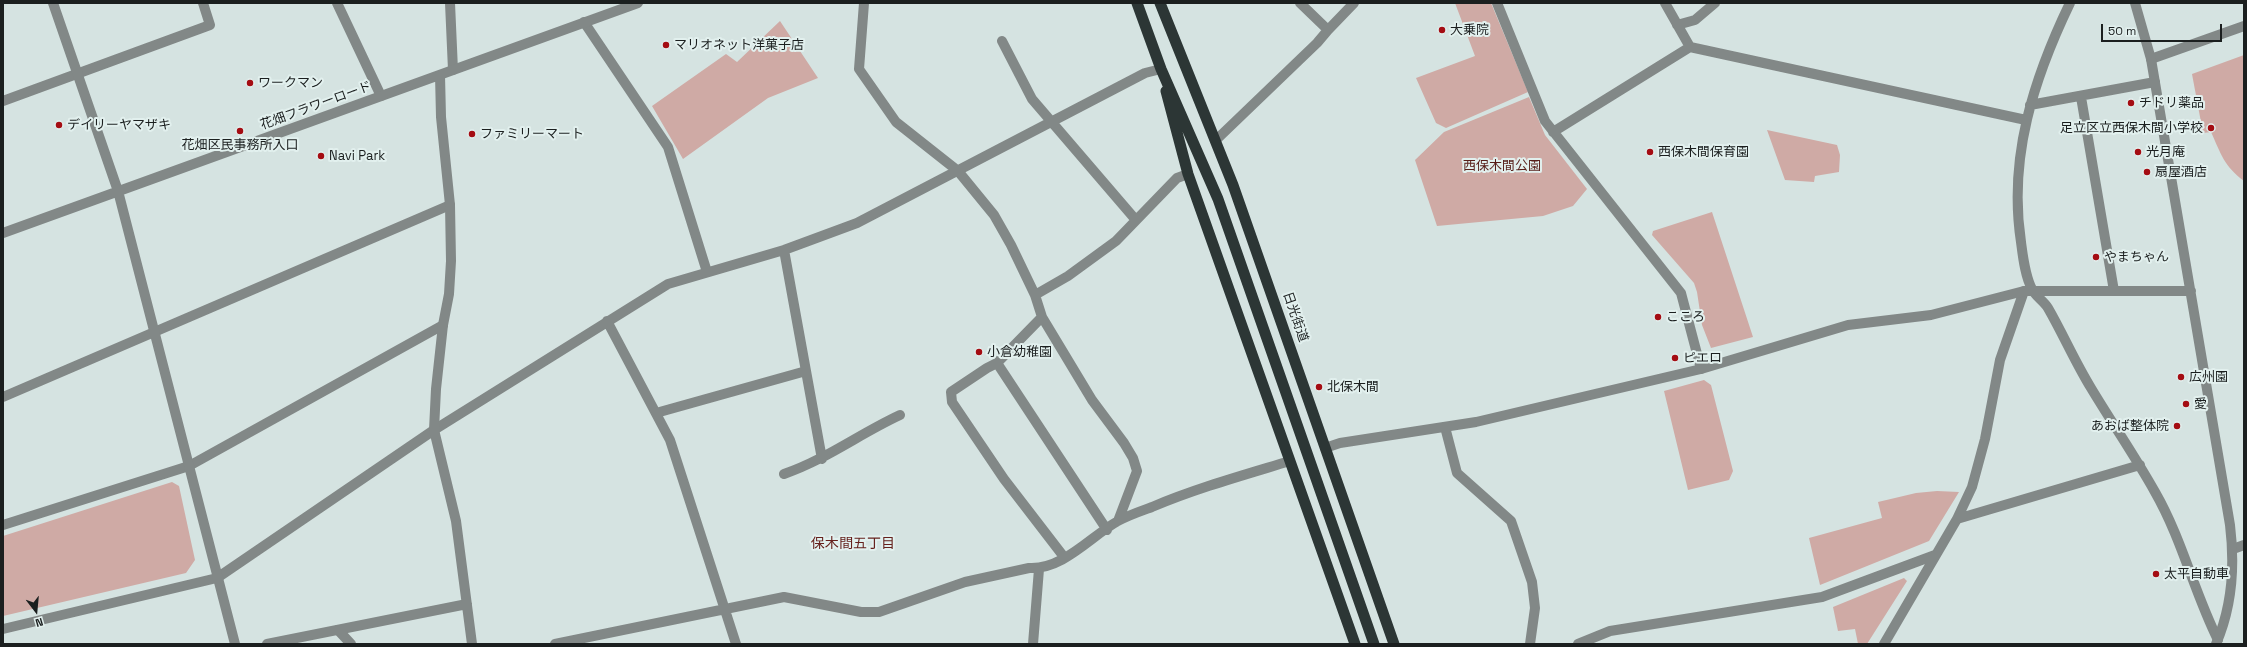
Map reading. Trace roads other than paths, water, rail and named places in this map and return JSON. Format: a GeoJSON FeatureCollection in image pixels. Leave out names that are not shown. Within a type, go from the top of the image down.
{"type":"FeatureCollection","features":[{"type":"Feature","properties":{"kind":"highway"},"geometry":{"type":"LineString","coordinates":[[1137,3],[1161,69],[1218,199],[1374,644]]}},
{"type":"Feature","properties":{"kind":"highway","name":"日光街道"},"geometry":{"type":"LineString","coordinates":[[1160,3],[1216,140],[1394,644]]}},
{"type":"Feature","properties":{"kind":"highway"},"geometry":{"type":"LineString","coordinates":[[1161,69],[1177,140],[1188,174],[1355,644]]}},
{"type":"Feature","properties":{"kind":"street"},"geometry":{"type":"LineString","coordinates":[[52,3],[118,191],[235,644]]}},
{"type":"Feature","properties":{"kind":"street"},"geometry":{"type":"LineString","coordinates":[[3,101],[210,25],[203,3]]}},
{"type":"Feature","properties":{"kind":"street"},"geometry":{"type":"LineString","coordinates":[[337,3],[381,96]]}},
{"type":"Feature","properties":{"kind":"street"},"geometry":{"type":"LineString","coordinates":[[450,3],[453,70]]}},
{"type":"Feature","properties":{"kind":"street","name":"花畑フラワーロード"},"geometry":{"type":"LineString","coordinates":[[3,233],[638,3]]}},
{"type":"Feature","properties":{"kind":"street"},"geometry":{"type":"LineString","coordinates":[[864,3],[859,69],[896,122],[958,171],[994,215],[1011,245],[1035,295],[1042,318],[1092,400],[1133,458],[1138,471],[1118,521]]}},
{"type":"Feature","properties":{"kind":"street"},"geometry":{"type":"LineString","coordinates":[[1300,3],[1328,30]]}},
{"type":"Feature","properties":{"kind":"street"},"geometry":{"type":"LineString","coordinates":[[1216,140],[1317,43],[1354,3]]}},
{"type":"Feature","properties":{"kind":"street"},"geometry":{"type":"LineString","coordinates":[[1497,3],[1545,121],[1681,293],[1701,369]]}},
{"type":"Feature","properties":{"kind":"street"},"geometry":{"type":"LineString","coordinates":[[1665,3],[1690,47]]}},
{"type":"Feature","properties":{"kind":"street"},"geometry":{"type":"LineString","coordinates":[[1677,25],[1695,20],[1715,3]]}},
{"type":"Feature","properties":{"kind":"street"},"geometry":{"type":"LineString","coordinates":[[1884,644],[1957,519],[1972,487],[1985,439],[2000,360],[2028,290],[2018,213],[2019,163],[2026,120],[2049,46],[2070,3]]}},
{"type":"Feature","properties":{"kind":"street"},"geometry":{"type":"LineString","coordinates":[[2136,3],[2151,59],[2222,467],[2233,549],[2232,592],[2217,642]]}},
{"type":"Feature","properties":{"kind":"street"},"geometry":{"type":"LineString","coordinates":[[584,22],[668,147],[707,272]]}},
{"type":"Feature","properties":{"kind":"street"},"geometry":{"type":"LineString","coordinates":[[2151,59],[2244,26]]}},
{"type":"Feature","properties":{"kind":"street"},"geometry":{"type":"LineString","coordinates":[[1002,42],[1032,99],[1053,121],[1135,219]]}},
{"type":"Feature","properties":{"kind":"street"},"geometry":{"type":"LineString","coordinates":[[1553,132],[1690,47],[2026,120]]}},
{"type":"Feature","properties":{"kind":"street"},"geometry":{"type":"LineString","coordinates":[[3,629],[217,578],[434,430],[668,284],[784,250],[856,223],[1145,73],[1161,69]]}},
{"type":"Feature","properties":{"kind":"street"},"geometry":{"type":"LineString","coordinates":[[440,74],[441,117],[450,205],[451,261],[449,294],[443,325],[436,389],[434,430],[456,521],[472,644]]}},
{"type":"Feature","properties":{"kind":"street"},"geometry":{"type":"LineString","coordinates":[[2030,105],[2081,97],[2155,82]]}},
{"type":"Feature","properties":{"kind":"street"},"geometry":{"type":"LineString","coordinates":[[2081,97],[2114,291]]}},
{"type":"Feature","properties":{"kind":"street"},"geometry":{"type":"LineString","coordinates":[[1035,295],[1057,284],[1116,241],[1135,219],[1177,178],[1188,174]]}},
{"type":"Feature","properties":{"kind":"street"},"geometry":{"type":"LineString","coordinates":[[3,397],[450,205]]}},
{"type":"Feature","properties":{"kind":"street"},"geometry":{"type":"LineString","coordinates":[[784,250],[788,280],[822,459]]}},
{"type":"Feature","properties":{"kind":"street"},"geometry":{"type":"LineString","coordinates":[[2028,290],[2047,306],[2090,387],[2140,465],[2180,542],[2217,642]]}},
{"type":"Feature","properties":{"kind":"street"},"geometry":{"type":"LineString","coordinates":[[1325,448],[1340,443],[1445,427],[1514,413],[1701,369],[1848,325],[1931,315],[2028,290],[2191,291]]}},
{"type":"Feature","properties":{"kind":"street"},"geometry":{"type":"LineString","coordinates":[[1042,318],[997,363],[951,392],[952,402],[999,472],[1064,557]]}},
{"type":"Feature","properties":{"kind":"street"},"geometry":{"type":"LineString","coordinates":[[607,321],[670,440],[736,644]]}},
{"type":"Feature","properties":{"kind":"street"},"geometry":{"type":"LineString","coordinates":[[3,525],[189,466],[443,325]]}},
{"type":"Feature","properties":{"kind":"street"},"geometry":{"type":"LineString","coordinates":[[997,363],[1107,530]]}},
{"type":"Feature","properties":{"kind":"street"},"geometry":{"type":"LineString","coordinates":[[656,413],[806,371]]}},
{"type":"Feature","properties":{"kind":"street"},"geometry":{"type":"LineString","coordinates":[[784,474],[822,459],[875,427],[900,416]]}},
{"type":"Feature","properties":{"kind":"street"},"geometry":{"type":"LineString","coordinates":[[1445,427],[1458,473],[1511,521],[1532,582],[1535,608],[1530,644]]}},
{"type":"Feature","properties":{"kind":"street"},"geometry":{"type":"LineString","coordinates":[[555,644],[724,608],[784,597],[861,612],[879,612],[965,582],[1029,568],[1039,569],[1064,557],[1107,530],[1118,521],[1173,497],[1240,475],[1290,462]]}},
{"type":"Feature","properties":{"kind":"street"},"geometry":{"type":"LineString","coordinates":[[1957,519],[2140,465]]}},
{"type":"Feature","properties":{"kind":"street"},"geometry":{"type":"LineString","coordinates":[[2233,549],[2244,545]]}},
{"type":"Feature","properties":{"kind":"street"},"geometry":{"type":"LineString","coordinates":[[1578,644],[1610,631],[1822,597],[1935,555]]}},
{"type":"Feature","properties":{"kind":"street"},"geometry":{"type":"LineString","coordinates":[[1033,644],[1039,569]]}},
{"type":"Feature","properties":{"kind":"street"},"geometry":{"type":"LineString","coordinates":[[267,644],[467,604]]}},
{"type":"Feature","properties":{"kind":"street"},"geometry":{"type":"LineString","coordinates":[[338,630],[352,644]]}},
{"type":"Feature","properties":{"kind":"place","name":"大乗院"},"geometry":{"type":"Point","coordinates":[1442,30]}},
{"type":"Feature","properties":{"kind":"place","name":"マリオネット洋菓子店"},"geometry":{"type":"Point","coordinates":[666,45]}},
{"type":"Feature","properties":{"kind":"place","name":"ワークマン"},"geometry":{"type":"Point","coordinates":[250,83]}},
{"type":"Feature","properties":{"kind":"place","name":"チドリ薬品"},"geometry":{"type":"Point","coordinates":[2131,103]}},
{"type":"Feature","properties":{"kind":"place","name":"デイリーヤマザキ"},"geometry":{"type":"Point","coordinates":[59,125]}},
{"type":"Feature","properties":{"kind":"place","name":"足立区立西保木間小学校"},"geometry":{"type":"Point","coordinates":[2211,128]}},
{"type":"Feature","properties":{"kind":"place","name":"花畑区民事務所入口"},"geometry":{"type":"Point","coordinates":[240,131]}},
{"type":"Feature","properties":{"kind":"place","name":"ファミリーマート"},"geometry":{"type":"Point","coordinates":[472,134]}},
{"type":"Feature","properties":{"kind":"place","name":"西保木間保育園"},"geometry":{"type":"Point","coordinates":[1650,152]}},
{"type":"Feature","properties":{"kind":"place","name":"光月庵"},"geometry":{"type":"Point","coordinates":[2138,152]}},
{"type":"Feature","properties":{"kind":"place","name":"Navi Park"},"geometry":{"type":"Point","coordinates":[321,156]}},
{"type":"Feature","properties":{"kind":"place","name":"扇屋酒店"},"geometry":{"type":"Point","coordinates":[2147,172]}},
{"type":"Feature","properties":{"kind":"place","name":"やまちゃん"},"geometry":{"type":"Point","coordinates":[2096,257]}},
{"type":"Feature","properties":{"kind":"place","name":"こころ"},"geometry":{"type":"Point","coordinates":[1658,317]}},
{"type":"Feature","properties":{"kind":"place","name":"小倉幼稚園"},"geometry":{"type":"Point","coordinates":[979,352]}},
{"type":"Feature","properties":{"kind":"place","name":"ピエロ"},"geometry":{"type":"Point","coordinates":[1675,358]}},
{"type":"Feature","properties":{"kind":"place","name":"広州園"},"geometry":{"type":"Point","coordinates":[2181,377]}},
{"type":"Feature","properties":{"kind":"place","name":"北保木間"},"geometry":{"type":"Point","coordinates":[1319,387]}},
{"type":"Feature","properties":{"kind":"place","name":"愛"},"geometry":{"type":"Point","coordinates":[2186,404]}},
{"type":"Feature","properties":{"kind":"place","name":"あおば整体院"},"geometry":{"type":"Point","coordinates":[2177,426]}},
{"type":"Feature","properties":{"kind":"place","name":"太平自動車"},"geometry":{"type":"Point","coordinates":[2156,574]}},
{"type":"Feature","properties":{"kind":"district","name":"保木間五丁目"},"geometry":{"type":"Point","coordinates":[853,544]}},
{"type":"Feature","properties":{"kind":"park label","name":"西保木間公園"},"geometry":{"type":"Point","coordinates":[1502,166]}}]}
